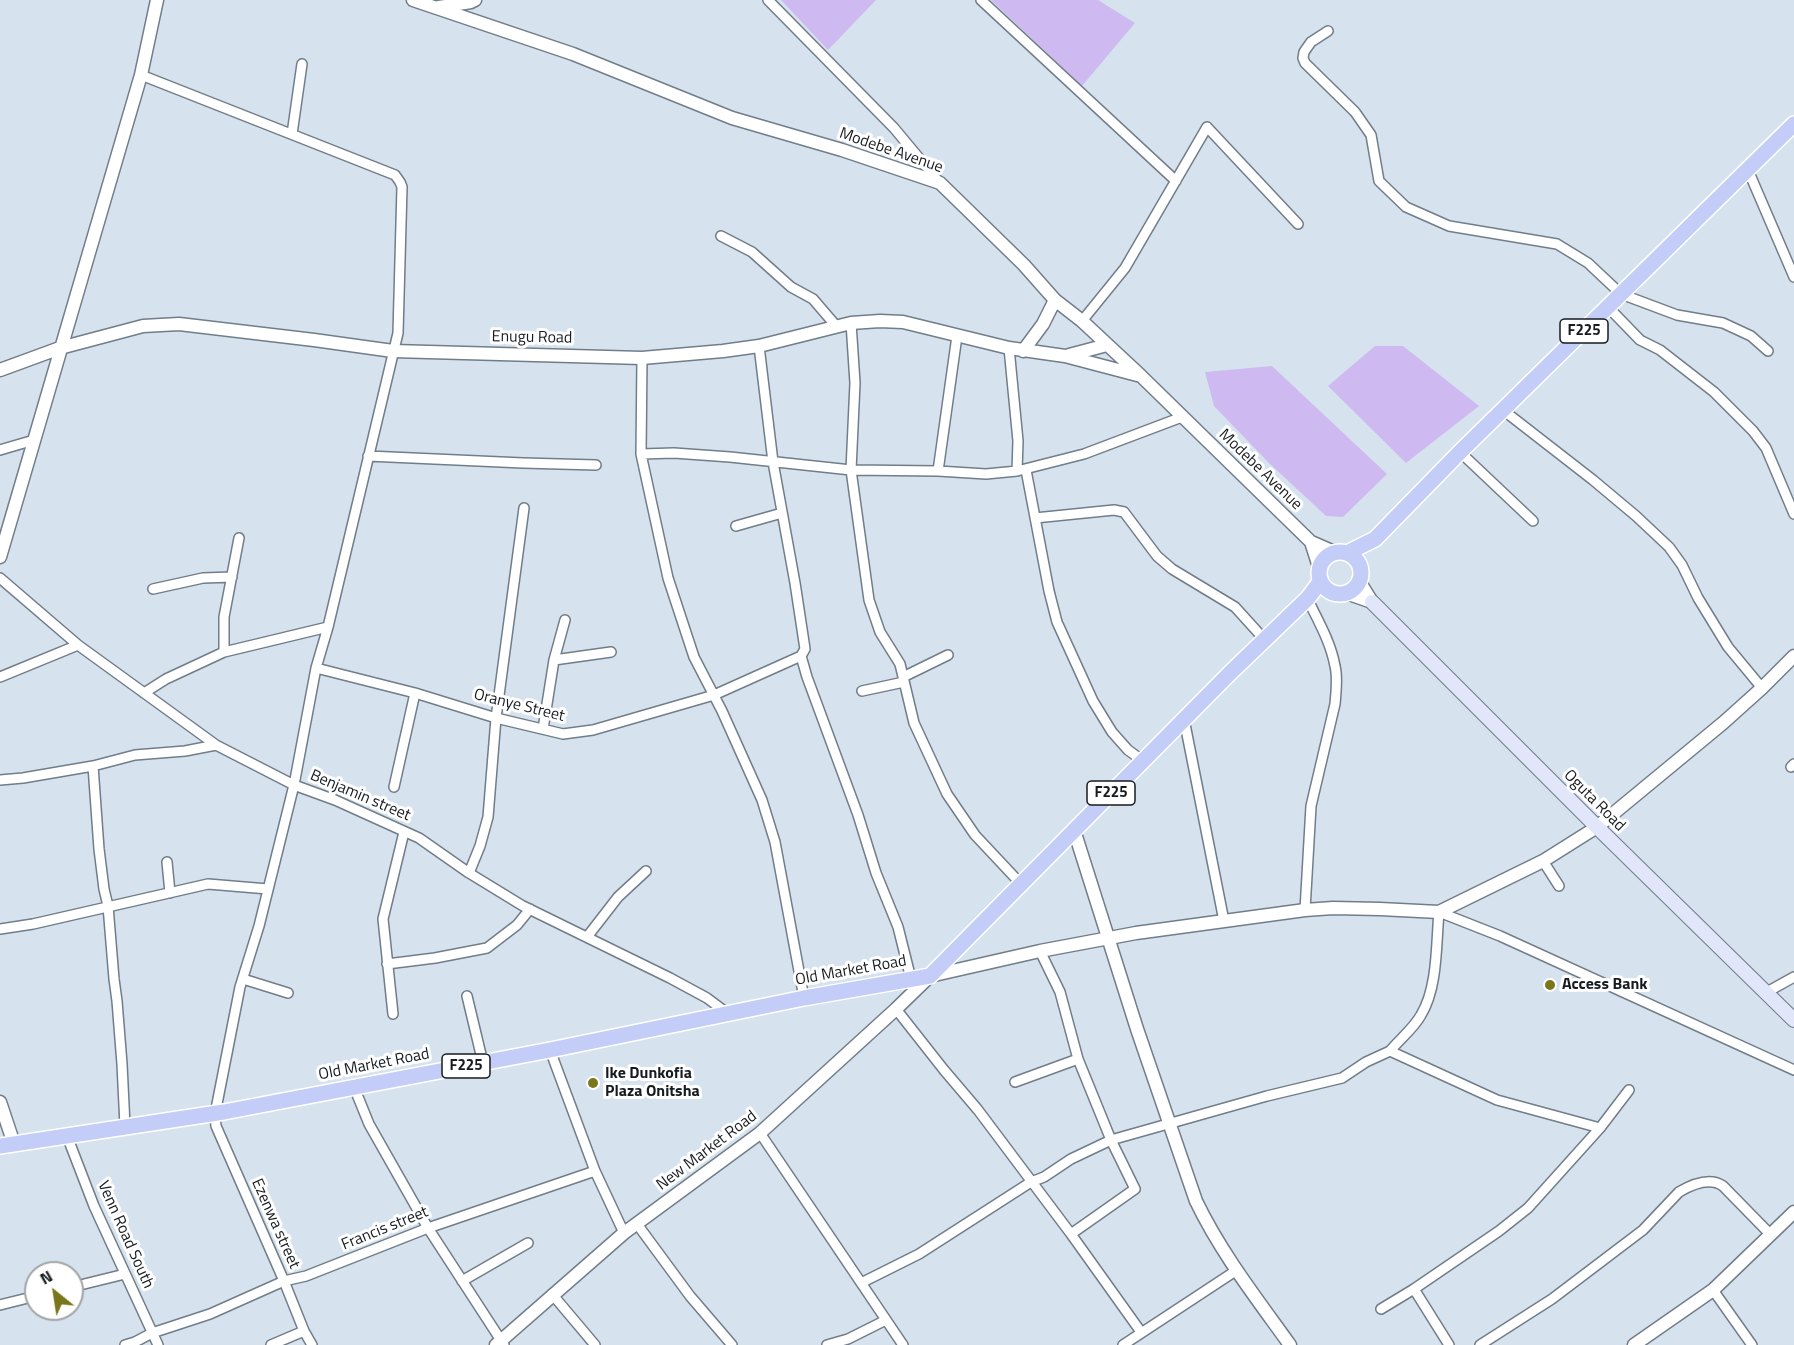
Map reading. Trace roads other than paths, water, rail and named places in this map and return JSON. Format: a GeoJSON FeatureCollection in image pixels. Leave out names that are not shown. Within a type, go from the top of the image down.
{"type":"FeatureCollection","features":[{"type":"Feature","properties":{"kind":"main road","name":"F225"},"geometry":{"type":"LineString","coordinates":[[1293,612],[1352,590],[1375,539],[1460,452],[1748,170],[1792,132]]}},
{"type":"Feature","properties":{"kind":"main road","name":"F225"},"geometry":{"type":"LineString","coordinates":[[930,976],[1228,672],[1315,591],[1324,558],[1375,539]]}},
{"type":"Feature","properties":{"kind":"main road"},"geometry":{"type":"LineString","coordinates":[[1341,552],[1353,556],[1360,574]]}},
{"type":"Feature","properties":{"kind":"main road"},"geometry":{"type":"LineString","coordinates":[[1320,575],[1324,587],[1340,593]]}},
{"type":"Feature","properties":{"kind":"main road","name":"Oguta Road"},"geometry":{"type":"LineString","coordinates":[[1372,602],[1794,1020]]}},
{"type":"Feature","properties":{"kind":"main road","name":"Old Market Road"},"geometry":{"type":"LineString","coordinates":[[7,1145],[215,1114],[804,998],[930,976]]}},
{"type":"Feature","properties":{"kind":"street"},"geometry":{"type":"LineString","coordinates":[[0,557],[141,75],[157,0]]}},
{"type":"Feature","properties":{"kind":"street","name":"Modebe Avenue"},"geometry":{"type":"LineString","coordinates":[[413,0],[573,54],[732,118],[842,150],[940,183],[1024,265],[1055,300],[1082,321],[1141,376],[1311,542]]}},
{"type":"Feature","properties":{"kind":"street"},"geometry":{"type":"LineString","coordinates":[[438,8],[475,0]]}},
{"type":"Feature","properties":{"kind":"street"},"geometry":{"type":"LineString","coordinates":[[768,0],[894,128],[940,183]]}},
{"type":"Feature","properties":{"kind":"street"},"geometry":{"type":"LineString","coordinates":[[981,0],[1176,181]]}},
{"type":"Feature","properties":{"kind":"street"},"geometry":{"type":"LineString","coordinates":[[1328,31],[1307,46],[1303,58],[1305,63],[1354,112],[1371,135],[1379,181],[1406,207],[1449,226],[1557,244],[1588,263],[1621,294],[1677,315],[1723,323],[1751,336],[1768,351]]}},
{"type":"Feature","properties":{"kind":"street"},"geometry":{"type":"LineString","coordinates":[[292,134],[302,64]]}},
{"type":"Feature","properties":{"kind":"street"},"geometry":{"type":"LineString","coordinates":[[141,75],[395,175],[402,188],[398,333],[328,627],[316,668],[294,785],[226,1050],[215,1114]]}},
{"type":"Feature","properties":{"kind":"street"},"geometry":{"type":"LineString","coordinates":[[1082,321],[1125,268],[1207,127],[1298,224]]}},
{"type":"Feature","properties":{"kind":"street"},"geometry":{"type":"LineString","coordinates":[[1748,170],[1794,277]]}},
{"type":"Feature","properties":{"kind":"street"},"geometry":{"type":"LineString","coordinates":[[721,236],[752,252],[791,287],[813,299],[837,327]]}},
{"type":"Feature","properties":{"kind":"street"},"geometry":{"type":"LineString","coordinates":[[1023,351],[1043,324],[1055,300]]}},
{"type":"Feature","properties":{"kind":"street"},"geometry":{"type":"LineString","coordinates":[[1608,308],[1640,340],[1660,350],[1714,392],[1753,430],[1766,448],[1794,514]]}},
{"type":"Feature","properties":{"kind":"street","name":"Enugu Road"},"geometry":{"type":"LineString","coordinates":[[0,370],[60,348],[142,326],[179,324],[393,351],[642,358],[759,346],[851,323],[880,321],[903,322],[1023,351],[1065,356]]}},
{"type":"Feature","properties":{"kind":"street"},"geometry":{"type":"LineString","coordinates":[[851,323],[855,383],[851,470],[869,600],[886,645],[900,664],[914,723],[947,794],[975,834],[1021,884]]}},
{"type":"Feature","properties":{"kind":"street"},"geometry":{"type":"LineString","coordinates":[[938,471],[957,336]]}},
{"type":"Feature","properties":{"kind":"street"},"geometry":{"type":"LineString","coordinates":[[1065,356],[1107,345]]}},
{"type":"Feature","properties":{"kind":"street"},"geometry":{"type":"LineString","coordinates":[[759,346],[773,462],[805,649],[801,657],[858,815],[876,873],[898,927],[911,978]]}},
{"type":"Feature","properties":{"kind":"street"},"geometry":{"type":"LineString","coordinates":[[1009,348],[1022,471],[1035,518],[1057,622],[1093,701],[1113,732],[1128,750],[1143,761]]}},
{"type":"Feature","properties":{"kind":"street"},"geometry":{"type":"LineString","coordinates":[[1065,356],[1141,376]]}},
{"type":"Feature","properties":{"kind":"street"},"geometry":{"type":"LineString","coordinates":[[642,358],[642,454],[668,578],[694,657],[722,711],[762,800],[775,842],[804,998]]}},
{"type":"Feature","properties":{"kind":"street"},"geometry":{"type":"LineString","coordinates":[[1503,410],[1593,480],[1669,547],[1682,565],[1698,598],[1728,647],[1762,688]]}},
{"type":"Feature","properties":{"kind":"street"},"geometry":{"type":"LineString","coordinates":[[642,454],[674,453],[851,470],[986,474],[1022,471],[1084,454],[1182,417]]}},
{"type":"Feature","properties":{"kind":"street"},"geometry":{"type":"LineString","coordinates":[[0,450],[34,440]]}},
{"type":"Feature","properties":{"kind":"street"},"geometry":{"type":"LineString","coordinates":[[1460,452],[1533,521]]}},
{"type":"Feature","properties":{"kind":"street"},"geometry":{"type":"LineString","coordinates":[[368,456],[596,465]]}},
{"type":"Feature","properties":{"kind":"street"},"geometry":{"type":"LineString","coordinates":[[469,873],[488,817],[496,718],[524,508]]}},
{"type":"Feature","properties":{"kind":"street"},"geometry":{"type":"LineString","coordinates":[[1035,518],[1114,510],[1124,512],[1157,556],[1172,569],[1235,607],[1264,639]]}},
{"type":"Feature","properties":{"kind":"street"},"geometry":{"type":"LineString","coordinates":[[736,526],[782,513]]}},
{"type":"Feature","properties":{"kind":"street"},"geometry":{"type":"LineString","coordinates":[[224,652],[224,617],[239,538]]}},
{"type":"Feature","properties":{"kind":"street"},"geometry":{"type":"LineString","coordinates":[[1311,542],[1341,552]]}},
{"type":"Feature","properties":{"kind":"street"},"geometry":{"type":"LineString","coordinates":[[1311,542],[1320,575]]}},
{"type":"Feature","properties":{"kind":"street"},"geometry":{"type":"LineString","coordinates":[[1360,574],[1372,602]]}},
{"type":"Feature","properties":{"kind":"street"},"geometry":{"type":"LineString","coordinates":[[153,589],[202,578],[232,577]]}},
{"type":"Feature","properties":{"kind":"street","name":"Benjamin street"},"geometry":{"type":"LineString","coordinates":[[0,578],[78,645],[216,745],[294,785],[335,800],[419,838],[469,873],[530,909],[670,978],[707,998],[727,1013]]}},
{"type":"Feature","properties":{"kind":"street"},"geometry":{"type":"LineString","coordinates":[[1340,593],[1372,602]]}},
{"type":"Feature","properties":{"kind":"street"},"geometry":{"type":"LineString","coordinates":[[1305,910],[1311,806],[1335,704],[1336,686],[1336,667],[1326,637],[1310,604]]}},
{"type":"Feature","properties":{"kind":"street"},"geometry":{"type":"LineString","coordinates":[[543,729],[554,660],[565,620]]}},
{"type":"Feature","properties":{"kind":"street"},"geometry":{"type":"LineString","coordinates":[[144,693],[166,679],[224,652],[328,627]]}},
{"type":"Feature","properties":{"kind":"street"},"geometry":{"type":"LineString","coordinates":[[0,677],[78,645]]}},
{"type":"Feature","properties":{"kind":"street"},"geometry":{"type":"LineString","coordinates":[[554,660],[612,652]]}},
{"type":"Feature","properties":{"kind":"street"},"geometry":{"type":"LineString","coordinates":[[862,691],[904,679],[948,655]]}},
{"type":"Feature","properties":{"kind":"street"},"geometry":{"type":"LineString","coordinates":[[1439,912],[1543,861],[1597,827],[1723,723],[1794,656]]}},
{"type":"Feature","properties":{"kind":"street","name":"Oranye Street"},"geometry":{"type":"LineString","coordinates":[[316,668],[415,693],[496,718],[563,734],[592,730],[714,695],[801,657]]}},
{"type":"Feature","properties":{"kind":"street"},"geometry":{"type":"LineString","coordinates":[[394,787],[415,693]]}},
{"type":"Feature","properties":{"kind":"street"},"geometry":{"type":"LineString","coordinates":[[1191,711],[1224,921]]}},
{"type":"Feature","properties":{"kind":"street"},"geometry":{"type":"LineString","coordinates":[[0,780],[93,766],[135,755],[185,751],[216,745]]}},
{"type":"Feature","properties":{"kind":"street"},"geometry":{"type":"LineString","coordinates":[[93,766],[99,849],[108,906],[125,1126]]}},
{"type":"Feature","properties":{"kind":"street"},"geometry":{"type":"LineString","coordinates":[[1074,830],[1196,1201],[1237,1270],[1290,1345]]}},
{"type":"Feature","properties":{"kind":"street"},"geometry":{"type":"LineString","coordinates":[[393,1014],[383,919],[404,832]]}},
{"type":"Feature","properties":{"kind":"street"},"geometry":{"type":"LineString","coordinates":[[1543,861],[1559,886]]}},
{"type":"Feature","properties":{"kind":"street"},"geometry":{"type":"LineString","coordinates":[[167,862],[170,893]]}},
{"type":"Feature","properties":{"kind":"street"},"geometry":{"type":"LineString","coordinates":[[587,937],[618,897],[646,871]]}},
{"type":"Feature","properties":{"kind":"street"},"geometry":{"type":"LineString","coordinates":[[0,929],[33,924],[208,884],[268,889]]}},
{"type":"Feature","properties":{"kind":"street"},"geometry":{"type":"LineString","coordinates":[[930,976],[1040,951],[1136,933],[1305,910],[1333,908],[1439,912],[1500,936],[1794,1070]]}},
{"type":"Feature","properties":{"kind":"street"},"geometry":{"type":"LineString","coordinates":[[387,964],[487,948],[517,925],[530,909]]}},
{"type":"Feature","properties":{"kind":"street"},"geometry":{"type":"LineString","coordinates":[[861,1283],[919,1254],[1031,1182],[1111,1140],[1267,1096],[1342,1078],[1366,1062],[1390,1051],[1420,1017],[1428,1002],[1433,986],[1439,912]]}},
{"type":"Feature","properties":{"kind":"street"},"geometry":{"type":"LineString","coordinates":[[1040,951],[1060,992],[1078,1059],[1111,1140],[1135,1189],[1071,1234]]}},
{"type":"Feature","properties":{"kind":"street","name":"New Market Road"},"geometry":{"type":"LineString","coordinates":[[500,1344],[552,1294],[624,1233],[760,1133],[896,1010],[930,976]]}},
{"type":"Feature","properties":{"kind":"street"},"geometry":{"type":"LineString","coordinates":[[1767,992],[1794,977]]}},
{"type":"Feature","properties":{"kind":"street"},"geometry":{"type":"LineString","coordinates":[[243,979],[288,993]]}},
{"type":"Feature","properties":{"kind":"street"},"geometry":{"type":"LineString","coordinates":[[467,996],[483,1063]]}},
{"type":"Feature","properties":{"kind":"street"},"geometry":{"type":"LineString","coordinates":[[896,1010],[978,1110],[1141,1332]]}},
{"type":"Feature","properties":{"kind":"street"},"geometry":{"type":"LineString","coordinates":[[549,1050],[595,1171],[624,1233]]}},
{"type":"Feature","properties":{"kind":"street"},"geometry":{"type":"LineString","coordinates":[[1390,1051],[1497,1100],[1600,1128]]}},
{"type":"Feature","properties":{"kind":"street"},"geometry":{"type":"LineString","coordinates":[[1015,1082],[1078,1059]]}},
{"type":"Feature","properties":{"kind":"street"},"geometry":{"type":"LineString","coordinates":[[354,1087],[369,1124],[428,1228],[500,1344]]}},
{"type":"Feature","properties":{"kind":"street"},"geometry":{"type":"LineString","coordinates":[[1381,1309],[1499,1231],[1528,1208],[1600,1128],[1629,1090]]}},
{"type":"Feature","properties":{"kind":"street"},"geometry":{"type":"LineString","coordinates":[[0,1102],[7,1145]]}},
{"type":"Feature","properties":{"kind":"street","name":"Ezenwa street"},"geometry":{"type":"LineString","coordinates":[[215,1114],[216,1126],[312,1345]]}},
{"type":"Feature","properties":{"kind":"street"},"geometry":{"type":"LineString","coordinates":[[760,1133],[903,1345]]}},
{"type":"Feature","properties":{"kind":"street","name":"Venn Road South"},"geometry":{"type":"LineString","coordinates":[[67,1136],[94,1206],[158,1345]]}},
{"type":"Feature","properties":{"kind":"street","name":"Francis street"},"geometry":{"type":"LineString","coordinates":[[125,1345],[152,1333],[210,1314],[284,1281],[326,1269],[428,1228],[595,1171]]}},
{"type":"Feature","properties":{"kind":"street"},"geometry":{"type":"LineString","coordinates":[[1479,1345],[1552,1299],[1643,1230],[1679,1192],[1686,1188],[1716,1181],[1770,1234]]}},
{"type":"Feature","properties":{"kind":"street"},"geometry":{"type":"LineString","coordinates":[[1634,1345],[1713,1290],[1794,1212]]}},
{"type":"Feature","properties":{"kind":"street"},"geometry":{"type":"LineString","coordinates":[[636,1224],[690,1296],[732,1345]]}},
{"type":"Feature","properties":{"kind":"street"},"geometry":{"type":"LineString","coordinates":[[462,1281],[528,1243]]}},
{"type":"Feature","properties":{"kind":"street"},"geometry":{"type":"LineString","coordinates":[[1123,1345],[1237,1270]]}},
{"type":"Feature","properties":{"kind":"street"},"geometry":{"type":"LineString","coordinates":[[84,1284],[125,1274]]}},
{"type":"Feature","properties":{"kind":"street"},"geometry":{"type":"LineString","coordinates":[[1414,1289],[1449,1345]]}},
{"type":"Feature","properties":{"kind":"street"},"geometry":{"type":"LineString","coordinates":[[1713,1290],[1752,1345]]}},
{"type":"Feature","properties":{"kind":"street"},"geometry":{"type":"LineString","coordinates":[[552,1294],[595,1345]]}},
{"type":"Feature","properties":{"kind":"street"},"geometry":{"type":"LineString","coordinates":[[0,1305],[24,1299]]}},
{"type":"Feature","properties":{"kind":"street"},"geometry":{"type":"LineString","coordinates":[[827,1345],[848,1340],[886,1320]]}},
{"type":"Feature","properties":{"kind":"street"},"geometry":{"type":"LineString","coordinates":[[271,1345],[304,1331]]}},
{"type":"Feature","properties":{"kind":"place","name":"Access Bank"},"geometry":{"type":"Point","coordinates":[1550,985]}},
{"type":"Feature","properties":{"kind":"place","name":"Ike Dunkofia Plaza Onitsha"},"geometry":{"type":"Point","coordinates":[593,1083]}}]}
